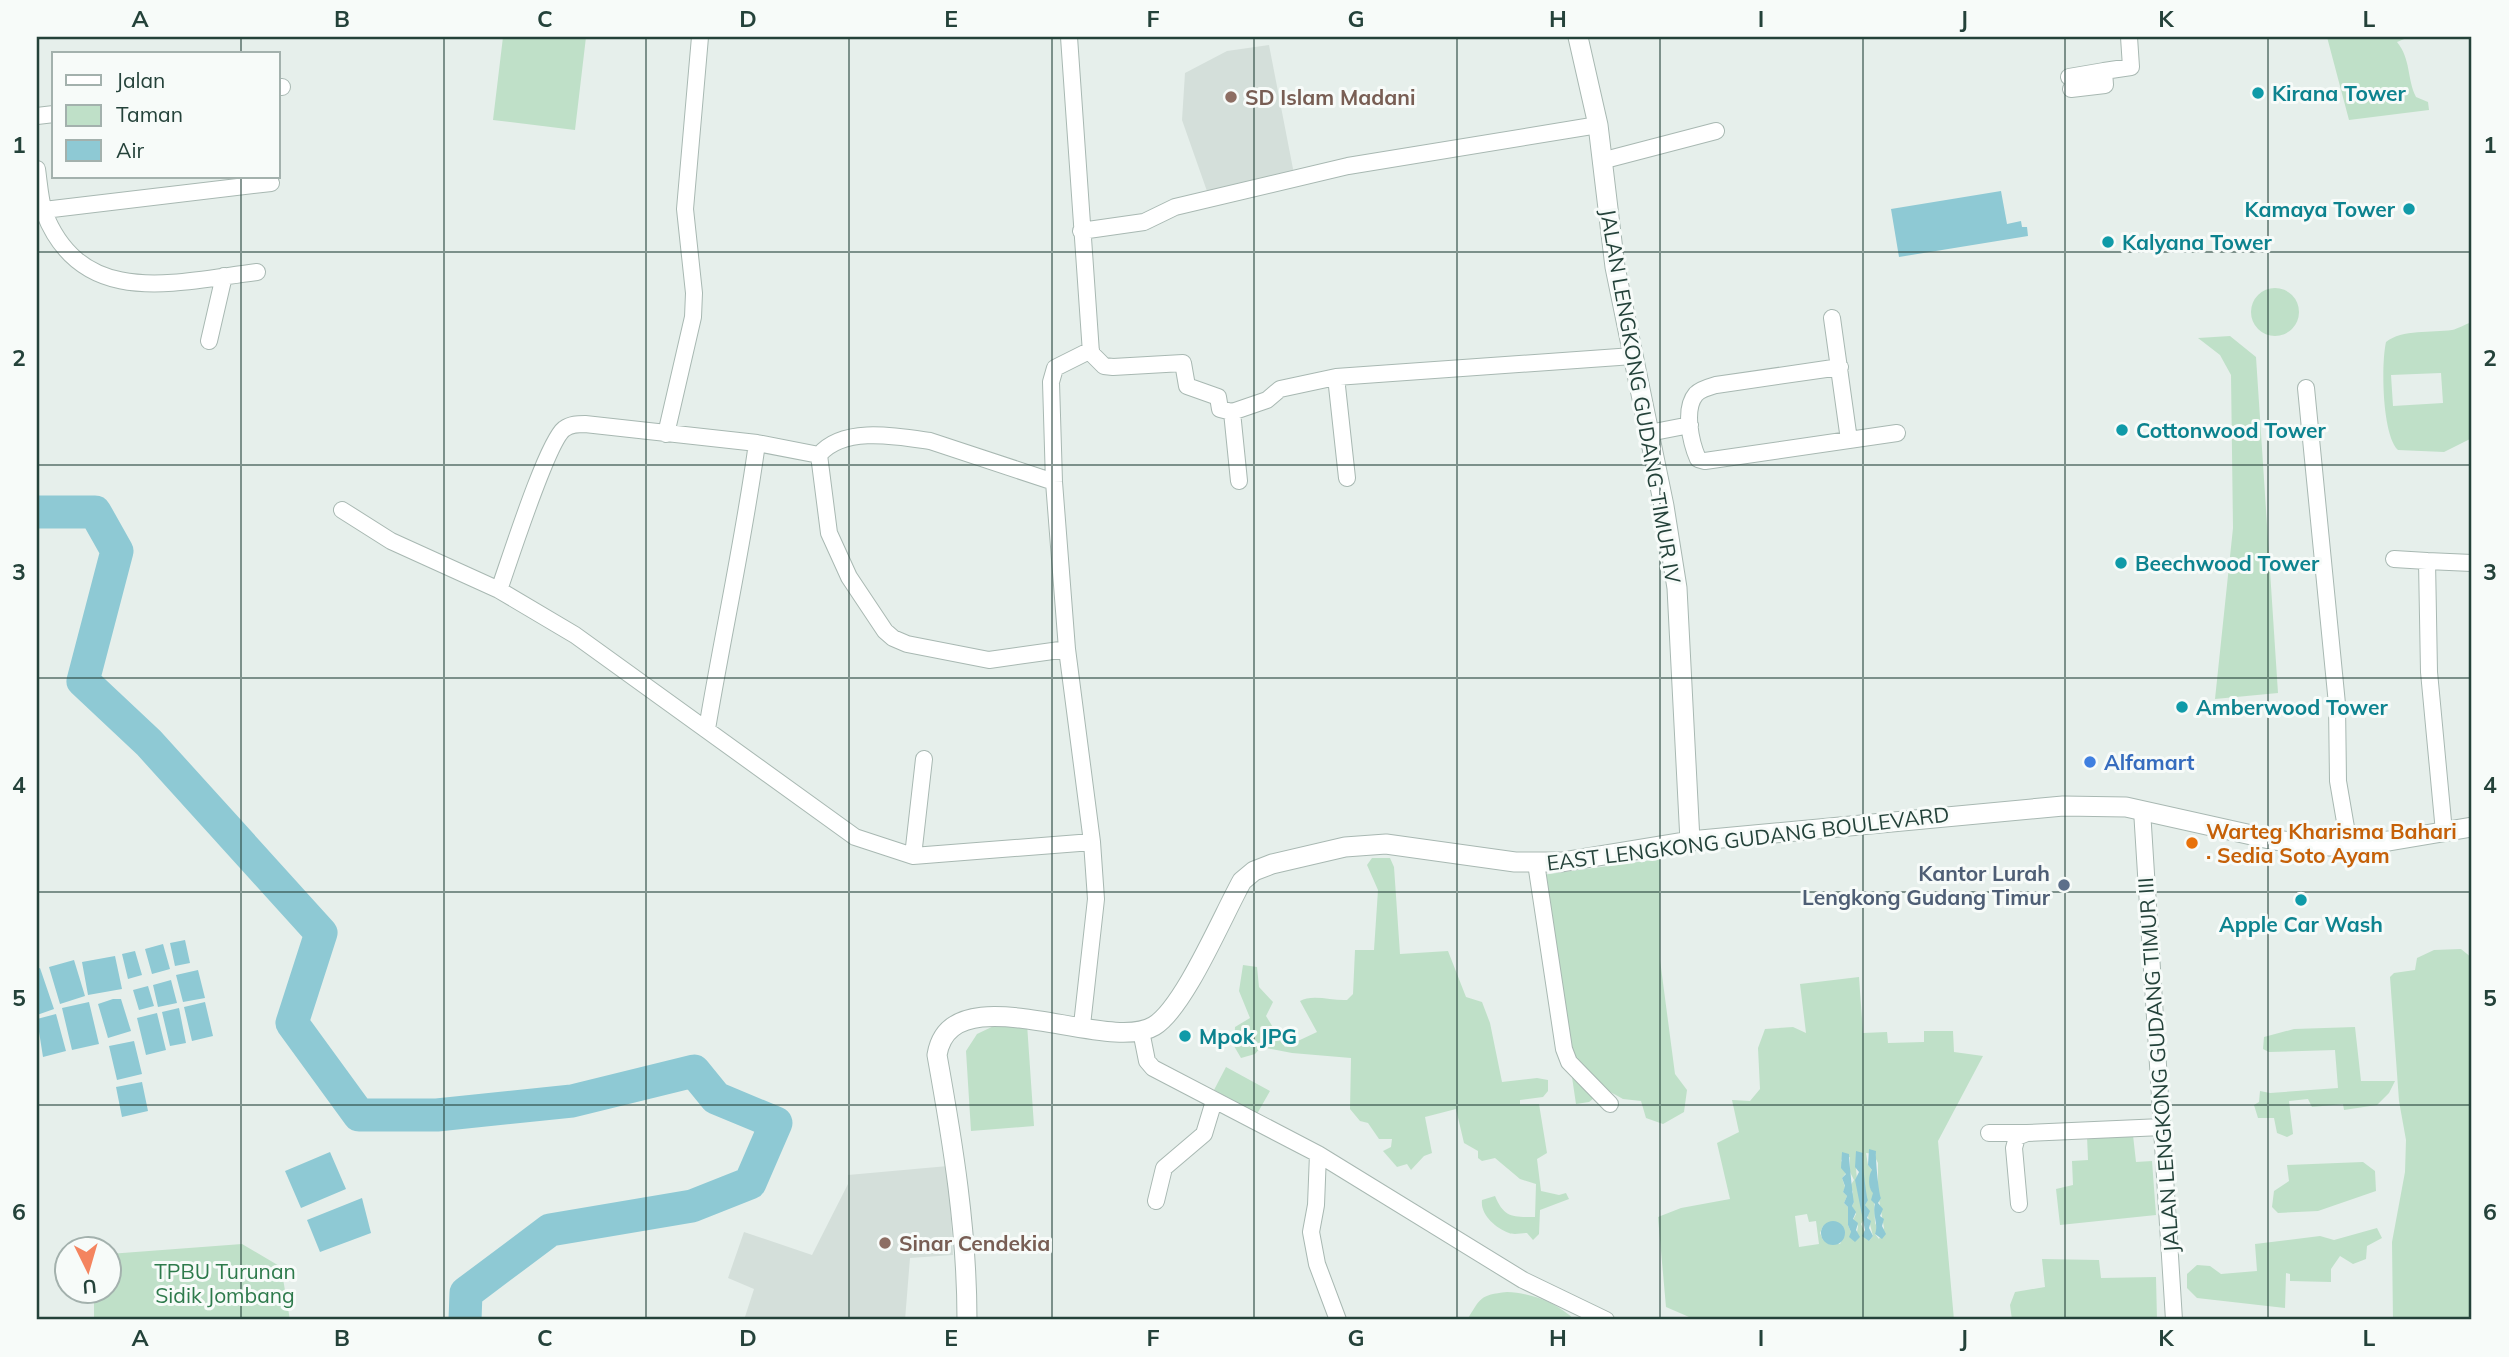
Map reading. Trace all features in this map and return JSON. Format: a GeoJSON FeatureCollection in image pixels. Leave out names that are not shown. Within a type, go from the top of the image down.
{"type":"FeatureCollection","features":[{"type":"Feature","properties":{"kind":"street"},"geometry":{"type":"LineString","coordinates":[[666,434],[693,317],[694,293],[685,209],[700,37]]}},
{"type":"Feature","properties":{"kind":"street"},"geometry":{"type":"LineString","coordinates":[[1069,37],[1091,350],[1104,366],[1183,363],[1187,386],[1213,393],[1218,397],[1220,409],[1232,412],[1267,400],[1280,389],[1336,377],[1633,356]]}},
{"type":"Feature","properties":{"kind":"street","name":"JALAN LENGKONG GUDANG TIMUR IV"},"geometry":{"type":"LineString","coordinates":[[1578,37],[1598,125],[1609,234],[1649,433],[1676,588],[1690,841]]}},
{"type":"Feature","properties":{"kind":"street"},"geometry":{"type":"LineString","coordinates":[[2070,83],[2105,85],[2104,71],[2131,67],[2131,37]]}},
{"type":"Feature","properties":{"kind":"street"},"geometry":{"type":"LineString","coordinates":[[1081,231],[1144,222],[1175,207],[1198,200],[1348,166],[1598,125]]}},
{"type":"Feature","properties":{"kind":"street"},"geometry":{"type":"LineString","coordinates":[[1601,161],[1716,131]]}},
{"type":"Feature","properties":{"kind":"street"},"geometry":{"type":"LineString","coordinates":[[37,169],[44,210],[66,248],[85,268],[108,279],[132,284],[257,272]]}},
{"type":"Feature","properties":{"kind":"street"},"geometry":{"type":"LineString","coordinates":[[44,210],[271,183]]}},
{"type":"Feature","properties":{"kind":"street"},"geometry":{"type":"LineString","coordinates":[[209,341],[224,276]]}},
{"type":"Feature","properties":{"kind":"street"},"geometry":{"type":"LineString","coordinates":[[1832,318],[1849,440]]}},
{"type":"Feature","properties":{"kind":"street"},"geometry":{"type":"LineString","coordinates":[[1082,1026],[1096,899],[1092,842],[1067,649],[1054,482],[1052,374],[1062,363],[1091,350]]}},
{"type":"Feature","properties":{"kind":"street"},"geometry":{"type":"LineString","coordinates":[[1840,368],[1704,389],[1693,401],[1690,425],[1698,459],[1705,461],[1897,433]]}},
{"type":"Feature","properties":{"kind":"street"},"geometry":{"type":"LineString","coordinates":[[1336,377],[1347,478]]}},
{"type":"Feature","properties":{"kind":"street"},"geometry":{"type":"LineString","coordinates":[[2306,388],[2337,704],[2338,780],[2349,845]]}},
{"type":"Feature","properties":{"kind":"street"},"geometry":{"type":"LineString","coordinates":[[1232,412],[1239,481]]}},
{"type":"Feature","properties":{"kind":"street"},"geometry":{"type":"LineString","coordinates":[[499,590],[541,471],[563,429],[574,424],[757,443],[819,455]]}},
{"type":"Feature","properties":{"kind":"street"},"geometry":{"type":"LineString","coordinates":[[1649,433],[1690,425]]}},
{"type":"Feature","properties":{"kind":"street"},"geometry":{"type":"LineString","coordinates":[[819,455],[832,443],[843,438],[930,440],[1054,482]]}},
{"type":"Feature","properties":{"kind":"street"},"geometry":{"type":"LineString","coordinates":[[706,729],[747,515],[757,443]]}},
{"type":"Feature","properties":{"kind":"street"},"geometry":{"type":"LineString","coordinates":[[819,455],[829,533],[849,577],[885,631],[907,644],[989,660],[1067,649]]}},
{"type":"Feature","properties":{"kind":"street"},"geometry":{"type":"LineString","coordinates":[[342,510],[390,541],[499,590],[575,635],[855,837],[913,856],[1092,842]]}},
{"type":"Feature","properties":{"kind":"street"},"geometry":{"type":"LineString","coordinates":[[2394,559],[2472,563]]}},
{"type":"Feature","properties":{"kind":"street"},"geometry":{"type":"LineString","coordinates":[[2427,561],[2429,672],[2444,832]]}},
{"type":"Feature","properties":{"kind":"street"},"geometry":{"type":"LineString","coordinates":[[913,856],[924,759]]}},
{"type":"Feature","properties":{"kind":"street","name":"EAST LENGKONG GUDANG BOULEVARD"},"geometry":{"type":"LineString","coordinates":[[1141,1031],[1164,1020],[1173,1009],[1242,881],[1254,871],[1284,860],[1345,847],[1385,844],[1536,863],[1627,853],[1690,841],[2047,806],[2113,806],[2142,810],[2274,841],[2349,845],[2472,827]]}},
{"type":"Feature","properties":{"kind":"street","name":"JALAN LENGKONG GUDANG TIMUR III"},"geometry":{"type":"LineString","coordinates":[[2142,810],[2174,1320]]}},
{"type":"Feature","properties":{"kind":"street"},"geometry":{"type":"LineString","coordinates":[[1536,863],[1564,1049],[1569,1062],[1610,1104]]}},
{"type":"Feature","properties":{"kind":"street"},"geometry":{"type":"LineString","coordinates":[[967,1320],[967,1255],[957,1165],[937,1055],[939,1041],[947,1030],[962,1022],[985,1017],[1014,1017],[1126,1032],[1141,1031],[1147,1060],[1153,1068],[1318,1154],[1523,1280],[1606,1320]]}},
{"type":"Feature","properties":{"kind":"street"},"geometry":{"type":"LineString","coordinates":[[1156,1201],[1164,1168],[1204,1134],[1214,1101]]}},
{"type":"Feature","properties":{"kind":"street"},"geometry":{"type":"LineString","coordinates":[[1989,1133],[2162,1127]]}},
{"type":"Feature","properties":{"kind":"street"},"geometry":{"type":"LineString","coordinates":[[2019,1204],[2014,1148],[2017,1137],[2026,1133]]}},
{"type":"Feature","properties":{"kind":"street"},"geometry":{"type":"LineString","coordinates":[[1318,1154],[1317,1205],[1311,1232],[1317,1264],[1338,1320]]}},
{"type":"Feature","properties":{"kind":"shaded area","name":"SD Islam Madani"},"geometry":{"type":"Polygon","coordinates":[[[1269,45],[1294,174],[1208,194],[1182,120],[1185,73],[1227,51],[1269,45]]]}},
{"type":"Feature","properties":{"kind":"shaded area","name":"Sinar Cendekia"},"geometry":{"type":"Polygon","coordinates":[[[948,1166],[953,1255],[910,1258],[905,1320],[744,1320],[754,1289],[728,1278],[744,1232],[812,1255],[848,1184],[848,1175],[948,1166]]]}},
{"type":"Feature","properties":{"kind":"green space"},"geometry":{"type":"Polygon","coordinates":[[[503,37],[586,37],[575,130],[493,120],[503,37]]]}},
{"type":"Feature","properties":{"kind":"green space"},"geometry":{"type":"Polygon","coordinates":[[[2327,37],[2409,37],[2397,42],[2405,55],[2416,97],[2428,102],[2429,110],[2349,120],[2327,37]]]}},
{"type":"Feature","properties":{"kind":"green space"},"geometry":{"type":"Polygon","coordinates":[[[2275,288],[2292,295],[2299,312],[2292,329],[2275,336],[2258,329],[2251,312],[2258,295],[2275,288]]]}},
{"type":"Feature","properties":{"kind":"green space"},"geometry":{"type":"Polygon","coordinates":[[[2472,322],[2472,438],[2444,452],[2398,450],[2393,442],[2386,415],[2383,382],[2386,342],[2400,335],[2452,330],[2472,322]],[[2441,373],[2391,375],[2393,406],[2443,403],[2441,373]]]}},
{"type":"Feature","properties":{"kind":"green space"},"geometry":{"type":"Polygon","coordinates":[[[2230,336],[2256,357],[2278,693],[2215,699],[2233,528],[2231,375],[2220,355],[2198,338],[2230,336]]]}},
{"type":"Feature","properties":{"kind":"green space"},"geometry":{"type":"Polygon","coordinates":[[[1372,858],[1390,858],[1394,867],[1400,954],[1448,951],[1466,997],[1482,1002],[1490,1023],[1502,1082],[1537,1078],[1548,1080],[1548,1091],[1543,1097],[1520,1100],[1520,1104],[1539,1104],[1547,1153],[1537,1159],[1541,1191],[1559,1195],[1566,1193],[1569,1199],[1540,1210],[1539,1234],[1533,1240],[1527,1233],[1511,1234],[1494,1224],[1483,1210],[1482,1200],[1495,1196],[1502,1209],[1510,1215],[1535,1217],[1536,1184],[1520,1179],[1495,1158],[1482,1161],[1478,1158],[1478,1151],[1464,1143],[1456,1109],[1425,1117],[1432,1153],[1424,1156],[1411,1170],[1407,1164],[1397,1167],[1383,1151],[1391,1147],[1392,1139],[1379,1139],[1368,1123],[1360,1121],[1350,1109],[1351,1058],[1292,1053],[1261,1047],[1255,1054],[1241,1058],[1234,1046],[1235,1027],[1250,1018],[1239,991],[1243,965],[1257,967],[1259,987],[1273,1002],[1266,1016],[1285,1047],[1317,1032],[1300,1001],[1316,998],[1347,1000],[1353,994],[1355,950],[1374,950],[1378,890],[1367,865],[1372,858]]]}},
{"type":"Feature","properties":{"kind":"green space"},"geometry":{"type":"Polygon","coordinates":[[[1660,859],[1660,960],[1675,1074],[1687,1090],[1684,1112],[1663,1124],[1646,1118],[1641,1101],[1623,1099],[1605,1089],[1589,1102],[1576,1104],[1542,875],[1660,859]]]}},
{"type":"Feature","properties":{"kind":"green space"},"geometry":{"type":"Polygon","coordinates":[[[2461,949],[2472,958],[2472,1320],[2393,1320],[2392,1242],[2405,1172],[2406,1140],[2399,1101],[2390,977],[2394,973],[2415,970],[2417,958],[2434,950],[2461,949]]]}},
{"type":"Feature","properties":{"kind":"green space"},"geometry":{"type":"Polygon","coordinates":[[[1859,977],[1863,1033],[1887,1032],[1888,1043],[1924,1042],[1924,1031],[1953,1031],[1954,1052],[1983,1056],[1938,1141],[1954,1320],[1696,1320],[1666,1307],[1658,1217],[1681,1208],[1730,1199],[1717,1143],[1739,1132],[1732,1100],[1750,1101],[1760,1089],[1758,1048],[1765,1029],[1793,1027],[1806,1033],[1800,984],[1859,977]],[[1866,1153],[1868,1165],[1872,1170],[1870,1188],[1874,1193],[1875,1223],[1878,1229],[1875,1234],[1879,1239],[1884,1228],[1878,1194],[1876,1154],[1866,1153]],[[1863,1156],[1856,1159],[1864,1219],[1861,1224],[1869,1241],[1873,1236],[1865,1205],[1863,1156]],[[1850,1157],[1841,1160],[1846,1173],[1842,1178],[1845,1187],[1843,1192],[1847,1196],[1844,1203],[1848,1207],[1848,1225],[1851,1232],[1857,1232],[1858,1226],[1853,1220],[1856,1214],[1851,1197],[1853,1192],[1850,1186],[1854,1180],[1850,1172],[1850,1157]],[[1807,1214],[1795,1216],[1799,1247],[1819,1244],[1816,1221],[1809,1222],[1807,1214]],[[1842,1225],[1823,1226],[1820,1233],[1823,1240],[1840,1244],[1845,1233],[1842,1225]]]}},
{"type":"Feature","properties":{"kind":"green space"},"geometry":{"type":"Polygon","coordinates":[[[1000,1023],[1027,1024],[1034,1126],[971,1131],[966,1051],[977,1034],[1000,1023]]]}},
{"type":"Feature","properties":{"kind":"green space"},"geometry":{"type":"Polygon","coordinates":[[[2355,1027],[2361,1081],[2395,1081],[2389,1093],[2377,1105],[2344,1110],[2343,1104],[2312,1107],[2308,1099],[2289,1101],[2293,1134],[2287,1137],[2277,1133],[2274,1118],[2258,1118],[2254,1105],[2259,1102],[2260,1091],[2270,1093],[2338,1088],[2335,1050],[2269,1052],[2263,1049],[2264,1037],[2294,1029],[2355,1027]]]}},
{"type":"Feature","properties":{"kind":"green space"},"geometry":{"type":"Polygon","coordinates":[[[1226,1067],[1270,1091],[1257,1114],[1214,1090],[1226,1067]]]}},
{"type":"Feature","properties":{"kind":"green space"},"geometry":{"type":"Polygon","coordinates":[[[2133,1135],[2136,1162],[2152,1161],[2156,1215],[2060,1225],[2056,1189],[2073,1185],[2072,1161],[2088,1160],[2087,1136],[2133,1135]]]}},
{"type":"Feature","properties":{"kind":"green space"},"geometry":{"type":"Polygon","coordinates":[[[2363,1162],[2375,1171],[2376,1191],[2318,1211],[2278,1213],[2272,1207],[2274,1191],[2289,1181],[2287,1165],[2363,1162]]]}},
{"type":"Feature","properties":{"kind":"green space"},"geometry":{"type":"Polygon","coordinates":[[[2377,1228],[2382,1238],[2367,1246],[2366,1259],[2353,1264],[2340,1256],[2331,1269],[2331,1282],[2290,1281],[2290,1274],[2286,1273],[2285,1308],[2197,1298],[2187,1288],[2187,1274],[2197,1265],[2210,1266],[2221,1274],[2257,1271],[2255,1244],[2320,1236],[2334,1240],[2377,1228]]]}},
{"type":"Feature","properties":{"kind":"green space","name":"TPBU Turunan Sidik Jombang"},"geometry":{"type":"Polygon","coordinates":[[[242,1244],[281,1267],[290,1320],[94,1320],[94,1304],[122,1304],[122,1253],[242,1244]]]}},
{"type":"Feature","properties":{"kind":"green space"},"geometry":{"type":"Polygon","coordinates":[[[2042,1259],[2099,1260],[2101,1278],[2156,1277],[2157,1320],[2012,1320],[2010,1305],[2015,1292],[2045,1287],[2042,1259]]]}},
{"type":"Feature","properties":{"kind":"green space"},"geometry":{"type":"Polygon","coordinates":[[[1507,1292],[1544,1300],[1575,1320],[1467,1320],[1486,1296],[1507,1292]]]}},
{"type":"Feature","properties":{"kind":"water"},"geometry":{"type":"Polygon","coordinates":[[[2001,191],[2007,224],[2021,221],[2022,227],[2027,227],[2028,236],[1899,257],[1891,209],[2001,191]]]}},
{"type":"Feature","properties":{"kind":"water"},"geometry":{"type":"Polygon","coordinates":[[[185,940],[190,963],[175,966],[170,943],[185,940]]]}},
{"type":"Feature","properties":{"kind":"water"},"geometry":{"type":"Polygon","coordinates":[[[163,944],[170,969],[152,974],[145,949],[163,944]]]}},
{"type":"Feature","properties":{"kind":"water"},"geometry":{"type":"Polygon","coordinates":[[[135,951],[142,975],[128,979],[122,954],[135,951]]]}},
{"type":"Feature","properties":{"kind":"water"},"geometry":{"type":"Polygon","coordinates":[[[115,956],[122,989],[88,995],[82,962],[115,956]]]}},
{"type":"Feature","properties":{"kind":"water"},"geometry":{"type":"Polygon","coordinates":[[[74,960],[85,996],[60,1004],[49,967],[74,960]]]}},
{"type":"Feature","properties":{"kind":"water"},"geometry":{"type":"Polygon","coordinates":[[[40,968],[54,1009],[37,1015],[37,969],[40,968]]]}},
{"type":"Feature","properties":{"kind":"water"},"geometry":{"type":"Polygon","coordinates":[[[198,970],[205,998],[183,1002],[176,975],[198,970]]]}},
{"type":"Feature","properties":{"kind":"water"},"geometry":{"type":"Polygon","coordinates":[[[171,980],[177,1003],[158,1007],[153,985],[171,980]]]}},
{"type":"Feature","properties":{"kind":"water"},"geometry":{"type":"Polygon","coordinates":[[[148,986],[154,1006],[139,1010],[133,990],[148,986]]]}},
{"type":"Feature","properties":{"kind":"water"},"geometry":{"type":"Polygon","coordinates":[[[121,999],[131,1031],[108,1038],[98,1004],[121,999]]]}},
{"type":"Feature","properties":{"kind":"water"},"geometry":{"type":"Polygon","coordinates":[[[89,1002],[99,1044],[72,1050],[62,1008],[89,1002]]]}},
{"type":"Feature","properties":{"kind":"water"},"geometry":{"type":"Polygon","coordinates":[[[205,1002],[213,1036],[192,1041],[184,1007],[205,1002]]]}},
{"type":"Feature","properties":{"kind":"water"},"geometry":{"type":"Polygon","coordinates":[[[179,1008],[186,1043],[170,1046],[162,1012],[179,1008]]]}},
{"type":"Feature","properties":{"kind":"water"},"geometry":{"type":"Polygon","coordinates":[[[157,1013],[166,1050],[146,1055],[137,1018],[157,1013]]]}},
{"type":"Feature","properties":{"kind":"water"},"geometry":{"type":"Polygon","coordinates":[[[56,1014],[66,1051],[43,1057],[37,1019],[56,1014]]]}},
{"type":"Feature","properties":{"kind":"water"},"geometry":{"type":"Polygon","coordinates":[[[134,1041],[142,1074],[117,1080],[109,1046],[134,1041]]]}},
{"type":"Feature","properties":{"kind":"water"},"geometry":{"type":"Polygon","coordinates":[[[142,1082],[148,1111],[122,1117],[116,1087],[142,1082]]]}},
{"type":"Feature","properties":{"kind":"water"},"geometry":{"type":"Polygon","coordinates":[[[1869,1149],[1876,1151],[1881,1198],[1878,1203],[1883,1209],[1880,1216],[1884,1219],[1882,1226],[1886,1234],[1882,1239],[1875,1234],[1875,1204],[1871,1200],[1873,1193],[1869,1182],[1872,1170],[1868,1165],[1869,1149]]]}},
{"type":"Feature","properties":{"kind":"water"},"geometry":{"type":"Polygon","coordinates":[[[1856,1151],[1863,1153],[1868,1200],[1865,1205],[1870,1211],[1867,1218],[1871,1221],[1869,1228],[1873,1236],[1869,1241],[1862,1236],[1865,1230],[1855,1180],[1859,1172],[1855,1167],[1856,1151]]]}},
{"type":"Feature","properties":{"kind":"water"},"geometry":{"type":"Polygon","coordinates":[[[330,1152],[346,1189],[301,1208],[285,1171],[330,1152]]]}},
{"type":"Feature","properties":{"kind":"water"},"geometry":{"type":"Polygon","coordinates":[[[1842,1152],[1849,1154],[1854,1202],[1852,1206],[1856,1212],[1853,1219],[1858,1223],[1856,1230],[1860,1237],[1855,1242],[1849,1237],[1851,1232],[1848,1225],[1848,1207],[1844,1203],[1847,1196],[1843,1192],[1845,1186],[1842,1178],[1846,1174],[1841,1168],[1842,1152]]]}},
{"type":"Feature","properties":{"kind":"water"},"geometry":{"type":"Polygon","coordinates":[[[362,1198],[371,1233],[320,1252],[307,1220],[362,1198]]]}},
{"type":"Feature","properties":{"kind":"water"},"geometry":{"type":"Polygon","coordinates":[[[1833,1221],[1842,1224],[1845,1233],[1842,1242],[1833,1245],[1824,1242],[1821,1233],[1824,1224],[1833,1221]]]}},
{"type":"Feature","properties":{"kind":"waterway"},"geometry":{"type":"LineString","coordinates":[[37,512],[95,512],[117,551],[83,681],[149,743],[321,933],[292,1023],[359,1115],[437,1115],[572,1101],[694,1071],[716,1098],[776,1123],[750,1183],[692,1206],[550,1230],[466,1293],[465,1320]]}},
{"type":"Feature","properties":{"kind":"place","name":"Kirana Tower"},"geometry":{"type":"Point","coordinates":[2258,93]}},
{"type":"Feature","properties":{"kind":"place","name":"SD Islam Madani"},"geometry":{"type":"Point","coordinates":[1231,97]}},
{"type":"Feature","properties":{"kind":"place","name":"Kamaya Tower"},"geometry":{"type":"Point","coordinates":[2409,209]}},
{"type":"Feature","properties":{"kind":"place","name":"Kalyana Tower"},"geometry":{"type":"Point","coordinates":[2108,242]}},
{"type":"Feature","properties":{"kind":"place","name":"Cottonwood Tower"},"geometry":{"type":"Point","coordinates":[2122,430]}},
{"type":"Feature","properties":{"kind":"place","name":"Beechwood Tower"},"geometry":{"type":"Point","coordinates":[2121,563]}},
{"type":"Feature","properties":{"kind":"place","name":"Amberwood Tower"},"geometry":{"type":"Point","coordinates":[2182,707]}},
{"type":"Feature","properties":{"kind":"place","name":"Alfamart"},"geometry":{"type":"Point","coordinates":[2090,762]}},
{"type":"Feature","properties":{"kind":"place","name":"Warteg Kharisma Bahari · Sedia Soto Ayam"},"geometry":{"type":"Point","coordinates":[2192,843]}},
{"type":"Feature","properties":{"kind":"place","name":"Kantor Lurah Lengkong Gudang Timur"},"geometry":{"type":"Point","coordinates":[2064,885]}},
{"type":"Feature","properties":{"kind":"place","name":"Apple Car Wash"},"geometry":{"type":"Point","coordinates":[2301,900]}},
{"type":"Feature","properties":{"kind":"place","name":"Mpok JPG"},"geometry":{"type":"Point","coordinates":[1185,1036]}},
{"type":"Feature","properties":{"kind":"place","name":"Sinar Cendekia"},"geometry":{"type":"Point","coordinates":[885,1243]}}]}
